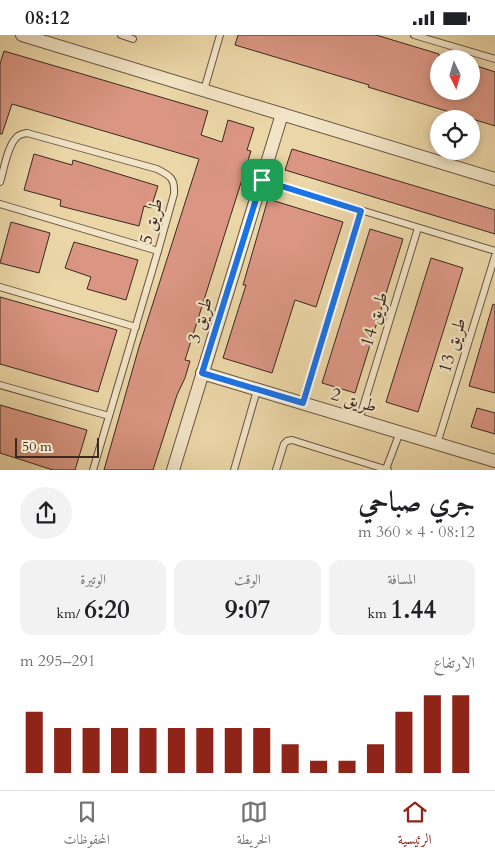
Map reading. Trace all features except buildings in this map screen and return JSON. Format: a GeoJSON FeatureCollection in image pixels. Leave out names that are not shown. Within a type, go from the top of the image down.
{"type":"FeatureCollection","features":[{"type":"Feature","properties":{"kind":"street"},"geometry":{"type":"LineString","coordinates":[[22,35],[495,179]]}},
{"type":"Feature","properties":{"kind":"street","name":"طريق 3"},"geometry":{"type":"LineString","coordinates":[[173,470],[282,114]]}},
{"type":"Feature","properties":{"kind":"street","name":"طريق 2"},"geometry":{"type":"LineString","coordinates":[[202,373],[493,462]]}},
{"type":"Feature","properties":{"kind":"lane"},"geometry":{"type":"LineString","coordinates":[[121,35],[133,39]]}},
{"type":"Feature","properties":{"kind":"lane"},"geometry":{"type":"LineString","coordinates":[[204,90],[220,35]]}},
{"type":"Feature","properties":{"kind":"lane"},"geometry":{"type":"LineString","coordinates":[[414,35],[495,59]]}},
{"type":"Feature","properties":{"kind":"lane","name":"طريق 5"},"geometry":{"type":"LineString","coordinates":[[0,182],[10,148],[20,134],[27,133],[157,169],[172,179],[174,195],[93,470]]}},
{"type":"Feature","properties":{"kind":"lane"},"geometry":{"type":"LineString","coordinates":[[262,180],[495,251]]}},
{"type":"Feature","properties":{"kind":"lane"},"geometry":{"type":"LineString","coordinates":[[0,204],[158,251]]}},
{"type":"Feature","properties":{"kind":"lane"},"geometry":{"type":"LineString","coordinates":[[303,403],[361,211]]}},
{"type":"Feature","properties":{"kind":"lane","name":"طريق 14"},"geometry":{"type":"LineString","coordinates":[[359,420],[418,228]]}},
{"type":"Feature","properties":{"kind":"lane","name":"طريق 13"},"geometry":{"type":"LineString","coordinates":[[438,444],[495,256]]}},
{"type":"Feature","properties":{"kind":"lane"},"geometry":{"type":"LineString","coordinates":[[0,287],[136,327]]}},
{"type":"Feature","properties":{"kind":"lane"},"geometry":{"type":"LineString","coordinates":[[0,385],[108,416]]}},
{"type":"Feature","properties":{"kind":"lane"},"geometry":{"type":"LineString","coordinates":[[234,470],[257,390]]}},
{"type":"Feature","properties":{"kind":"lane"},"geometry":{"type":"LineString","coordinates":[[276,470],[284,444],[292,440],[387,470],[400,432]]}},
{"type":"Feature","properties":{"kind":"route"},"geometry":{"type":"LineString","coordinates":[[262,180],[361,211],[303,403],[202,373],[262,180]]}}]}
